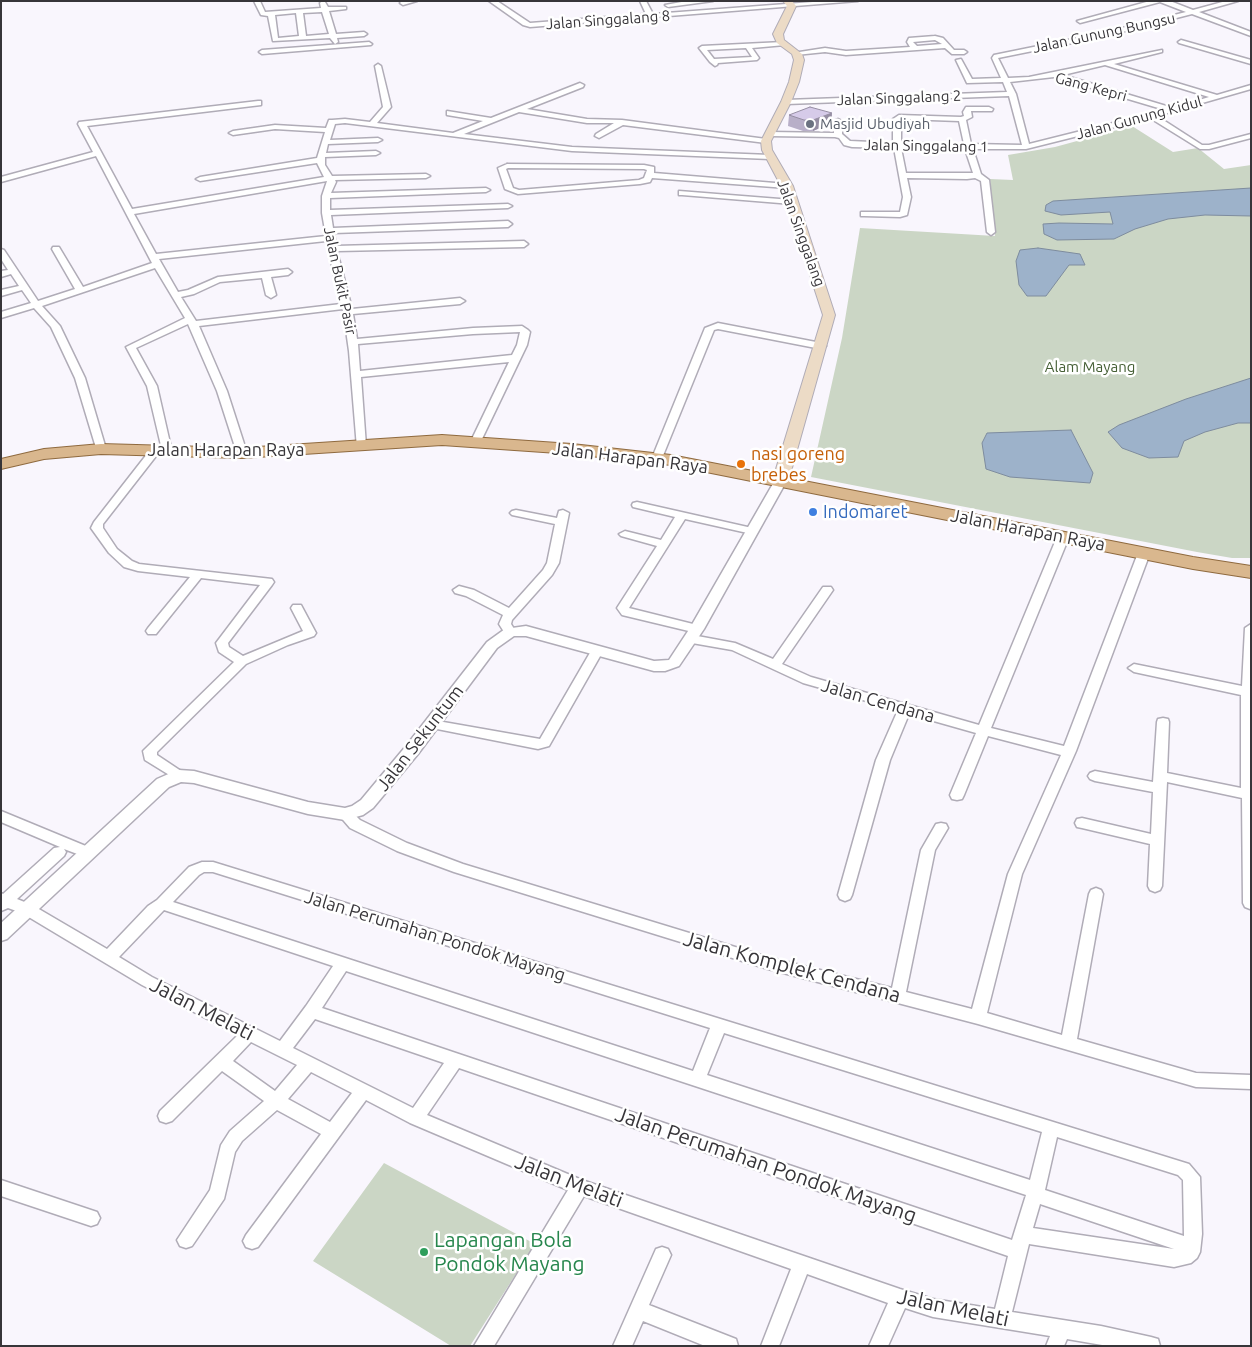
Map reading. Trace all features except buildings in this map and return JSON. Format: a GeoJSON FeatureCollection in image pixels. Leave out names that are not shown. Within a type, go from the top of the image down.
{"type":"FeatureCollection","features":[{"type":"Feature","properties":{"kind":"main road"},"geometry":{"type":"LineString","coordinates":[[768,137],[786,102],[800,60],[796,52],[783,44],[778,34],[789,4]]}},
{"type":"Feature","properties":{"kind":"main road","name":"Jalan Singgalang"},"geometry":{"type":"LineString","coordinates":[[768,137],[767,150],[787,186],[828,311],[828,320],[780,482]]}},
{"type":"Feature","properties":{"kind":"main road","name":"Jalan Harapan Raya"},"geometry":{"type":"LineString","coordinates":[[1,464],[59,452],[101,449],[242,453],[442,440],[476,441],[657,458],[1144,553],[1251,572]]}},
{"type":"Feature","properties":{"kind":"street"},"geometry":{"type":"LineString","coordinates":[[257,1],[261,13],[344,8]]}},
{"type":"Feature","properties":{"kind":"street"},"geometry":{"type":"LineString","coordinates":[[322,1],[336,46]]}},
{"type":"Feature","properties":{"kind":"street"},"geometry":{"type":"LineString","coordinates":[[402,3],[414,1]]}},
{"type":"Feature","properties":{"kind":"street","name":"Jalan Singgalang 8"},"geometry":{"type":"LineString","coordinates":[[492,1],[525,24],[530,25],[651,17],[789,4],[855,1]]}},
{"type":"Feature","properties":{"kind":"street"},"geometry":{"type":"LineString","coordinates":[[643,1],[651,17]]}},
{"type":"Feature","properties":{"kind":"street"},"geometry":{"type":"LineString","coordinates":[[673,3],[710,1]]}},
{"type":"Feature","properties":{"kind":"street"},"geometry":{"type":"LineString","coordinates":[[1080,21],[1158,1]]}},
{"type":"Feature","properties":{"kind":"street"},"geometry":{"type":"LineString","coordinates":[[1163,1],[1251,34]]}},
{"type":"Feature","properties":{"kind":"street","name":"Jalan Gunung Bungsu"},"geometry":{"type":"LineString","coordinates":[[1006,80],[995,57],[1102,35],[1235,1]]}},
{"type":"Feature","properties":{"kind":"street"},"geometry":{"type":"LineString","coordinates":[[295,10],[303,38]]}},
{"type":"Feature","properties":{"kind":"street"},"geometry":{"type":"LineString","coordinates":[[272,13],[275,51]]}},
{"type":"Feature","properties":{"kind":"street"},"geometry":{"type":"LineString","coordinates":[[275,40],[364,34]]}},
{"type":"Feature","properties":{"kind":"street"},"geometry":{"type":"LineString","coordinates":[[914,47],[910,42],[911,39],[935,38],[941,39],[954,52],[964,52]]}},
{"type":"Feature","properties":{"kind":"street"},"geometry":{"type":"LineString","coordinates":[[1181,42],[1251,62]]}},
{"type":"Feature","properties":{"kind":"street"},"geometry":{"type":"LineString","coordinates":[[796,52],[872,43]]}},
{"type":"Feature","properties":{"kind":"street"},"geometry":{"type":"LineString","coordinates":[[262,52],[369,44]]}},
{"type":"Feature","properties":{"kind":"street"},"geometry":{"type":"LineString","coordinates":[[748,46],[755,59],[713,62],[702,48],[783,44]]}},
{"type":"Feature","properties":{"kind":"street"},"geometry":{"type":"LineString","coordinates":[[796,52],[825,50],[846,53],[947,46]]}},
{"type":"Feature","properties":{"kind":"street"},"geometry":{"type":"LineString","coordinates":[[1054,75],[1160,51]]}},
{"type":"Feature","properties":{"kind":"street","name":"Gang Kepri"},"geometry":{"type":"LineString","coordinates":[[959,60],[970,80],[1006,80],[1054,75],[1173,110]]}},
{"type":"Feature","properties":{"kind":"street"},"geometry":{"type":"LineString","coordinates":[[1105,63],[1216,97]]}},
{"type":"Feature","properties":{"kind":"street"},"geometry":{"type":"LineString","coordinates":[[372,124],[388,106],[378,66]]}},
{"type":"Feature","properties":{"kind":"street"},"geometry":{"type":"LineString","coordinates":[[1006,80],[1012,94],[1026,148]]}},
{"type":"Feature","properties":{"kind":"street"},"geometry":{"type":"LineString","coordinates":[[454,135],[580,86]]}},
{"type":"Feature","properties":{"kind":"street","name":"Jalan Gunung Kidul"},"geometry":{"type":"LineString","coordinates":[[1026,148],[1152,116],[1251,87]]}},
{"type":"Feature","properties":{"kind":"street","name":"Jalan Singgalang 2"},"geometry":{"type":"LineString","coordinates":[[786,102],[1012,94]]}},
{"type":"Feature","properties":{"kind":"street"},"geometry":{"type":"LineString","coordinates":[[242,453],[222,392],[192,322],[82,124],[258,103]]}},
{"type":"Feature","properties":{"kind":"street"},"geometry":{"type":"LineString","coordinates":[[864,214],[904,214],[907,197],[897,145],[897,118],[962,119],[968,117],[969,109],[989,109]]}},
{"type":"Feature","properties":{"kind":"street","name":"Jalan Singgalang 1"},"geometry":{"type":"LineString","coordinates":[[520,110],[587,121],[622,122],[768,137],[838,135],[850,144],[1026,148]]}},
{"type":"Feature","properties":{"kind":"street"},"geometry":{"type":"LineString","coordinates":[[450,113],[492,120]]}},
{"type":"Feature","properties":{"kind":"street"},"geometry":{"type":"LineString","coordinates":[[1152,116],[1200,147],[1209,147],[1251,136]]}},
{"type":"Feature","properties":{"kind":"street"},"geometry":{"type":"LineString","coordinates":[[962,119],[976,175]]}},
{"type":"Feature","properties":{"kind":"street"},"geometry":{"type":"LineString","coordinates":[[234,133],[275,127],[330,126],[338,120],[572,149],[770,156]]}},
{"type":"Feature","properties":{"kind":"street"},"geometry":{"type":"LineString","coordinates":[[838,121],[838,135]]}},
{"type":"Feature","properties":{"kind":"street"},"geometry":{"type":"LineString","coordinates":[[599,136],[622,122]]}},
{"type":"Feature","properties":{"kind":"street"},"geometry":{"type":"LineString","coordinates":[[330,126],[322,162],[330,178]]}},
{"type":"Feature","properties":{"kind":"street"},"geometry":{"type":"LineString","coordinates":[[326,142],[378,140]]}},
{"type":"Feature","properties":{"kind":"street"},"geometry":{"type":"LineString","coordinates":[[1,180],[98,153]]}},
{"type":"Feature","properties":{"kind":"street"},"geometry":{"type":"LineString","coordinates":[[200,179],[376,153]]}},
{"type":"Feature","properties":{"kind":"street"},"geometry":{"type":"LineString","coordinates":[[322,162],[361,168]]}},
{"type":"Feature","properties":{"kind":"street"},"geometry":{"type":"LineString","coordinates":[[505,166],[650,168],[649,175],[647,180],[640,182],[514,192],[509,189],[502,168],[505,166]]}},
{"type":"Feature","properties":{"kind":"street"},"geometry":{"type":"LineString","coordinates":[[649,175],[787,186]]}},
{"type":"Feature","properties":{"kind":"street"},"geometry":{"type":"LineString","coordinates":[[903,175],[967,177],[976,175],[985,180],[991,232]]}},
{"type":"Feature","properties":{"kind":"street"},"geometry":{"type":"LineString","coordinates":[[130,212],[330,178],[426,176]]}},
{"type":"Feature","properties":{"kind":"street","name":"Jalan Bukit Pasir"},"geometry":{"type":"LineString","coordinates":[[330,178],[332,182],[326,196],[326,213],[332,250],[353,342],[357,374],[361,446]]}},
{"type":"Feature","properties":{"kind":"street"},"geometry":{"type":"LineString","coordinates":[[326,196],[486,190]]}},
{"type":"Feature","properties":{"kind":"street"},"geometry":{"type":"LineString","coordinates":[[682,193],[792,202]]}},
{"type":"Feature","properties":{"kind":"street"},"geometry":{"type":"LineString","coordinates":[[326,213],[508,206]]}},
{"type":"Feature","properties":{"kind":"street"},"geometry":{"type":"LineString","coordinates":[[1,314],[80,290],[156,260],[374,228],[508,224]]}},
{"type":"Feature","properties":{"kind":"street"},"geometry":{"type":"LineString","coordinates":[[332,250],[524,244]]}},
{"type":"Feature","properties":{"kind":"street"},"geometry":{"type":"LineString","coordinates":[[56,249],[80,290]]}},
{"type":"Feature","properties":{"kind":"street"},"geometry":{"type":"LineString","coordinates":[[2,254],[36,304],[55,326],[80,378],[101,449]]}},
{"type":"Feature","properties":{"kind":"street"},"geometry":{"type":"LineString","coordinates":[[1,274],[14,271]]}},
{"type":"Feature","properties":{"kind":"street"},"geometry":{"type":"LineString","coordinates":[[176,295],[191,292],[218,280],[288,272]]}},
{"type":"Feature","properties":{"kind":"street"},"geometry":{"type":"LineString","coordinates":[[266,275],[271,295]]}},
{"type":"Feature","properties":{"kind":"street"},"geometry":{"type":"LineString","coordinates":[[1,293],[25,287]]}},
{"type":"Feature","properties":{"kind":"street"},"geometry":{"type":"LineString","coordinates":[[242,661],[223,650],[222,643],[268,582],[138,568],[128,564],[113,550],[98,528],[101,520],[161,451],[152,386],[131,348],[192,322],[460,301]]}},
{"type":"Feature","properties":{"kind":"street"},"geometry":{"type":"LineString","coordinates":[[657,458],[710,328],[718,326],[820,346]]}},
{"type":"Feature","properties":{"kind":"street"},"geometry":{"type":"LineString","coordinates":[[353,342],[519,328],[526,332],[522,345],[476,441]]}},
{"type":"Feature","properties":{"kind":"street"},"geometry":{"type":"LineString","coordinates":[[357,374],[516,358]]}},
{"type":"Feature","properties":{"kind":"street"},"geometry":{"type":"LineString","coordinates":[[516,513],[563,517],[553,563],[548,572],[510,614],[505,624],[510,632],[526,631],[654,666],[666,666],[674,663],[694,634],[780,482]]}},
{"type":"Feature","properties":{"kind":"street"},"geometry":{"type":"LineString","coordinates":[[637,505],[752,531]]}},
{"type":"Feature","properties":{"kind":"street"},"geometry":{"type":"LineString","coordinates":[[625,534],[663,544],[682,515]]}},
{"type":"Feature","properties":{"kind":"street"},"geometry":{"type":"LineString","coordinates":[[957,795],[985,731],[1063,537]]}},
{"type":"Feature","properties":{"kind":"street","name":"Jalan Cendana"},"geometry":{"type":"LineString","coordinates":[[663,544],[623,609],[626,612],[735,647],[807,680],[985,731],[1061,750],[1069,750]]}},
{"type":"Feature","properties":{"kind":"street"},"geometry":{"type":"LineString","coordinates":[[978,1017],[1015,874],[1069,750],[1144,553]]}},
{"type":"Feature","properties":{"kind":"street"},"geometry":{"type":"LineString","coordinates":[[152,631],[197,575]]}},
{"type":"Feature","properties":{"kind":"street"},"geometry":{"type":"LineString","coordinates":[[459,590],[470,593],[510,614]]}},
{"type":"Feature","properties":{"kind":"street"},"geometry":{"type":"LineString","coordinates":[[775,665],[827,590]]}},
{"type":"Feature","properties":{"kind":"street"},"geometry":{"type":"LineString","coordinates":[[179,776],[150,758],[150,750],[242,661],[284,642],[310,633],[297,608]]}},
{"type":"Feature","properties":{"kind":"street"},"geometry":{"type":"LineString","coordinates":[[1250,903],[1248,692],[1251,628]]}},
{"type":"Feature","properties":{"kind":"street","name":"Jalan Sekuntum"},"geometry":{"type":"LineString","coordinates":[[346,814],[357,811],[367,804],[492,646],[510,632]]}},
{"type":"Feature","properties":{"kind":"street"},"geometry":{"type":"LineString","coordinates":[[432,724],[538,744],[544,743],[597,650]]}},
{"type":"Feature","properties":{"kind":"street"},"geometry":{"type":"LineString","coordinates":[[1134,668],[1248,692]]}},
{"type":"Feature","properties":{"kind":"street"},"geometry":{"type":"LineString","coordinates":[[845,895],[882,760],[905,708]]}},
{"type":"Feature","properties":{"kind":"street"},"geometry":{"type":"LineString","coordinates":[[1155,886],[1156,840],[1164,722]]}},
{"type":"Feature","properties":{"kind":"street"},"geometry":{"type":"LineString","coordinates":[[1,934],[163,783],[179,776],[194,777],[308,808],[346,814]]}},
{"type":"Feature","properties":{"kind":"street"},"geometry":{"type":"LineString","coordinates":[[1095,776],[1160,782],[1249,795]]}},
{"type":"Feature","properties":{"kind":"street","name":"Jalan Komplek Cendana"},"geometry":{"type":"LineString","coordinates":[[346,814],[355,824],[402,847],[459,868],[768,963],[978,1017],[1196,1080],[1251,1082]]}},
{"type":"Feature","properties":{"kind":"street"},"geometry":{"type":"LineString","coordinates":[[1,816],[88,853]]}},
{"type":"Feature","properties":{"kind":"street"},"geometry":{"type":"LineString","coordinates":[[1082,823],[1156,840]]}},
{"type":"Feature","properties":{"kind":"street"},"geometry":{"type":"LineString","coordinates":[[898,996],[928,850],[941,828]]}},
{"type":"Feature","properties":{"kind":"street"},"geometry":{"type":"LineString","coordinates":[[3,901],[59,852]]}},
{"type":"Feature","properties":{"kind":"street","name":"Jalan Perumahan Pondok Mayang"},"geometry":{"type":"LineString","coordinates":[[108,958],[153,910],[162,904],[194,871],[202,867],[213,867],[1183,1169],[1191,1177],[1192,1184],[1193,1234],[1191,1252],[1185,1257],[1174,1258],[1021,1243],[455,1060],[312,1011]]}},
{"type":"Feature","properties":{"kind":"street"},"geometry":{"type":"LineString","coordinates":[[1069,1042],[1096,894]]}},
{"type":"Feature","properties":{"kind":"street","name":"Jalan Melati"},"geometry":{"type":"LineString","coordinates":[[3,901],[27,909],[147,981],[416,1118],[500,1155],[580,1187],[933,1308],[1001,1320],[1059,1338],[1151,1346]]}},
{"type":"Feature","properties":{"kind":"street"},"geometry":{"type":"LineString","coordinates":[[162,904],[698,1079],[1035,1192],[1192,1247]]}},
{"type":"Feature","properties":{"kind":"street"},"geometry":{"type":"LineString","coordinates":[[282,1050],[312,1011],[343,963]]}},
{"type":"Feature","properties":{"kind":"street"},"geometry":{"type":"LineString","coordinates":[[698,1079],[719,1025]]}},
{"type":"Feature","properties":{"kind":"street"},"geometry":{"type":"LineString","coordinates":[[166,1116],[249,1034]]}},
{"type":"Feature","properties":{"kind":"street"},"geometry":{"type":"LineString","coordinates":[[416,1118],[455,1060]]}},
{"type":"Feature","properties":{"kind":"street"},"geometry":{"type":"LineString","coordinates":[[221,1062],[276,1101],[333,1132]]}},
{"type":"Feature","properties":{"kind":"street"},"geometry":{"type":"LineString","coordinates":[[186,1240],[218,1194],[228,1150],[236,1136],[276,1101],[309,1064]]}},
{"type":"Feature","properties":{"kind":"street"},"geometry":{"type":"LineString","coordinates":[[252,1241],[363,1091]]}},
{"type":"Feature","properties":{"kind":"street"},"geometry":{"type":"LineString","coordinates":[[1001,1320],[1052,1128]]}},
{"type":"Feature","properties":{"kind":"street"},"geometry":{"type":"LineString","coordinates":[[483,1346],[580,1187]]}},
{"type":"Feature","properties":{"kind":"street"},"geometry":{"type":"LineString","coordinates":[[1,1188],[91,1218]]}},
{"type":"Feature","properties":{"kind":"street"},"geometry":{"type":"LineString","coordinates":[[622,1346],[662,1255]]}},
{"type":"Feature","properties":{"kind":"street"},"geometry":{"type":"LineString","coordinates":[[770,1346],[802,1264]]}},
{"type":"Feature","properties":{"kind":"street"},"geometry":{"type":"LineString","coordinates":[[878,1346],[900,1298]]}},
{"type":"Feature","properties":{"kind":"street"},"geometry":{"type":"LineString","coordinates":[[638,1310],[729,1346]]}},
{"type":"Feature","properties":{"kind":"green space","name":"Alam Mayang"},"geometry":{"type":"Polygon","coordinates":[[[1132,126],[1173,152],[1198,148],[1224,169],[1251,165],[1251,558],[1232,558],[1197,552],[811,477],[842,338],[860,228],[995,236],[990,179],[1013,180],[1008,155],[1055,147],[1132,126]]]}},
{"type":"Feature","properties":{"kind":"green space","name":"Lapangan Bola Pondok Mayang"},"geometry":{"type":"Polygon","coordinates":[[[384,1163],[535,1244],[470,1346],[451,1346],[313,1261],[384,1163]]]}},
{"type":"Feature","properties":{"kind":"water"},"geometry":{"type":"Polygon","coordinates":[[[1251,188],[1251,216],[1205,215],[1168,219],[1135,229],[1114,239],[1057,240],[1044,234],[1043,224],[1113,224],[1110,212],[1061,215],[1045,211],[1046,205],[1053,201],[1251,188]]]}},
{"type":"Feature","properties":{"kind":"water"},"geometry":{"type":"Polygon","coordinates":[[[1038,248],[1080,254],[1085,265],[1069,265],[1046,296],[1027,296],[1019,285],[1016,261],[1020,250],[1038,248]]]}},
{"type":"Feature","properties":{"kind":"water"},"geometry":{"type":"Polygon","coordinates":[[[1251,378],[1251,423],[1238,423],[1205,432],[1184,441],[1178,457],[1149,458],[1122,448],[1108,432],[1119,425],[1186,399],[1251,378]]]}},
{"type":"Feature","properties":{"kind":"water"},"geometry":{"type":"Polygon","coordinates":[[[1071,430],[1093,473],[1090,483],[1010,477],[986,469],[982,443],[987,433],[1071,430]]]}},
{"type":"Feature","properties":{"kind":"place","name":"Masjid Ubudiyah"},"geometry":{"type":"Point","coordinates":[810,124]}},
{"type":"Feature","properties":{"kind":"place","name":"nasi goreng brebes"},"geometry":{"type":"Point","coordinates":[741,464]}},
{"type":"Feature","properties":{"kind":"place","name":"Indomaret"},"geometry":{"type":"Point","coordinates":[813,512]}},
{"type":"Feature","properties":{"kind":"place","name":"Lapangan Bola Pondok Mayang"},"geometry":{"type":"Point","coordinates":[424,1252]}}]}
